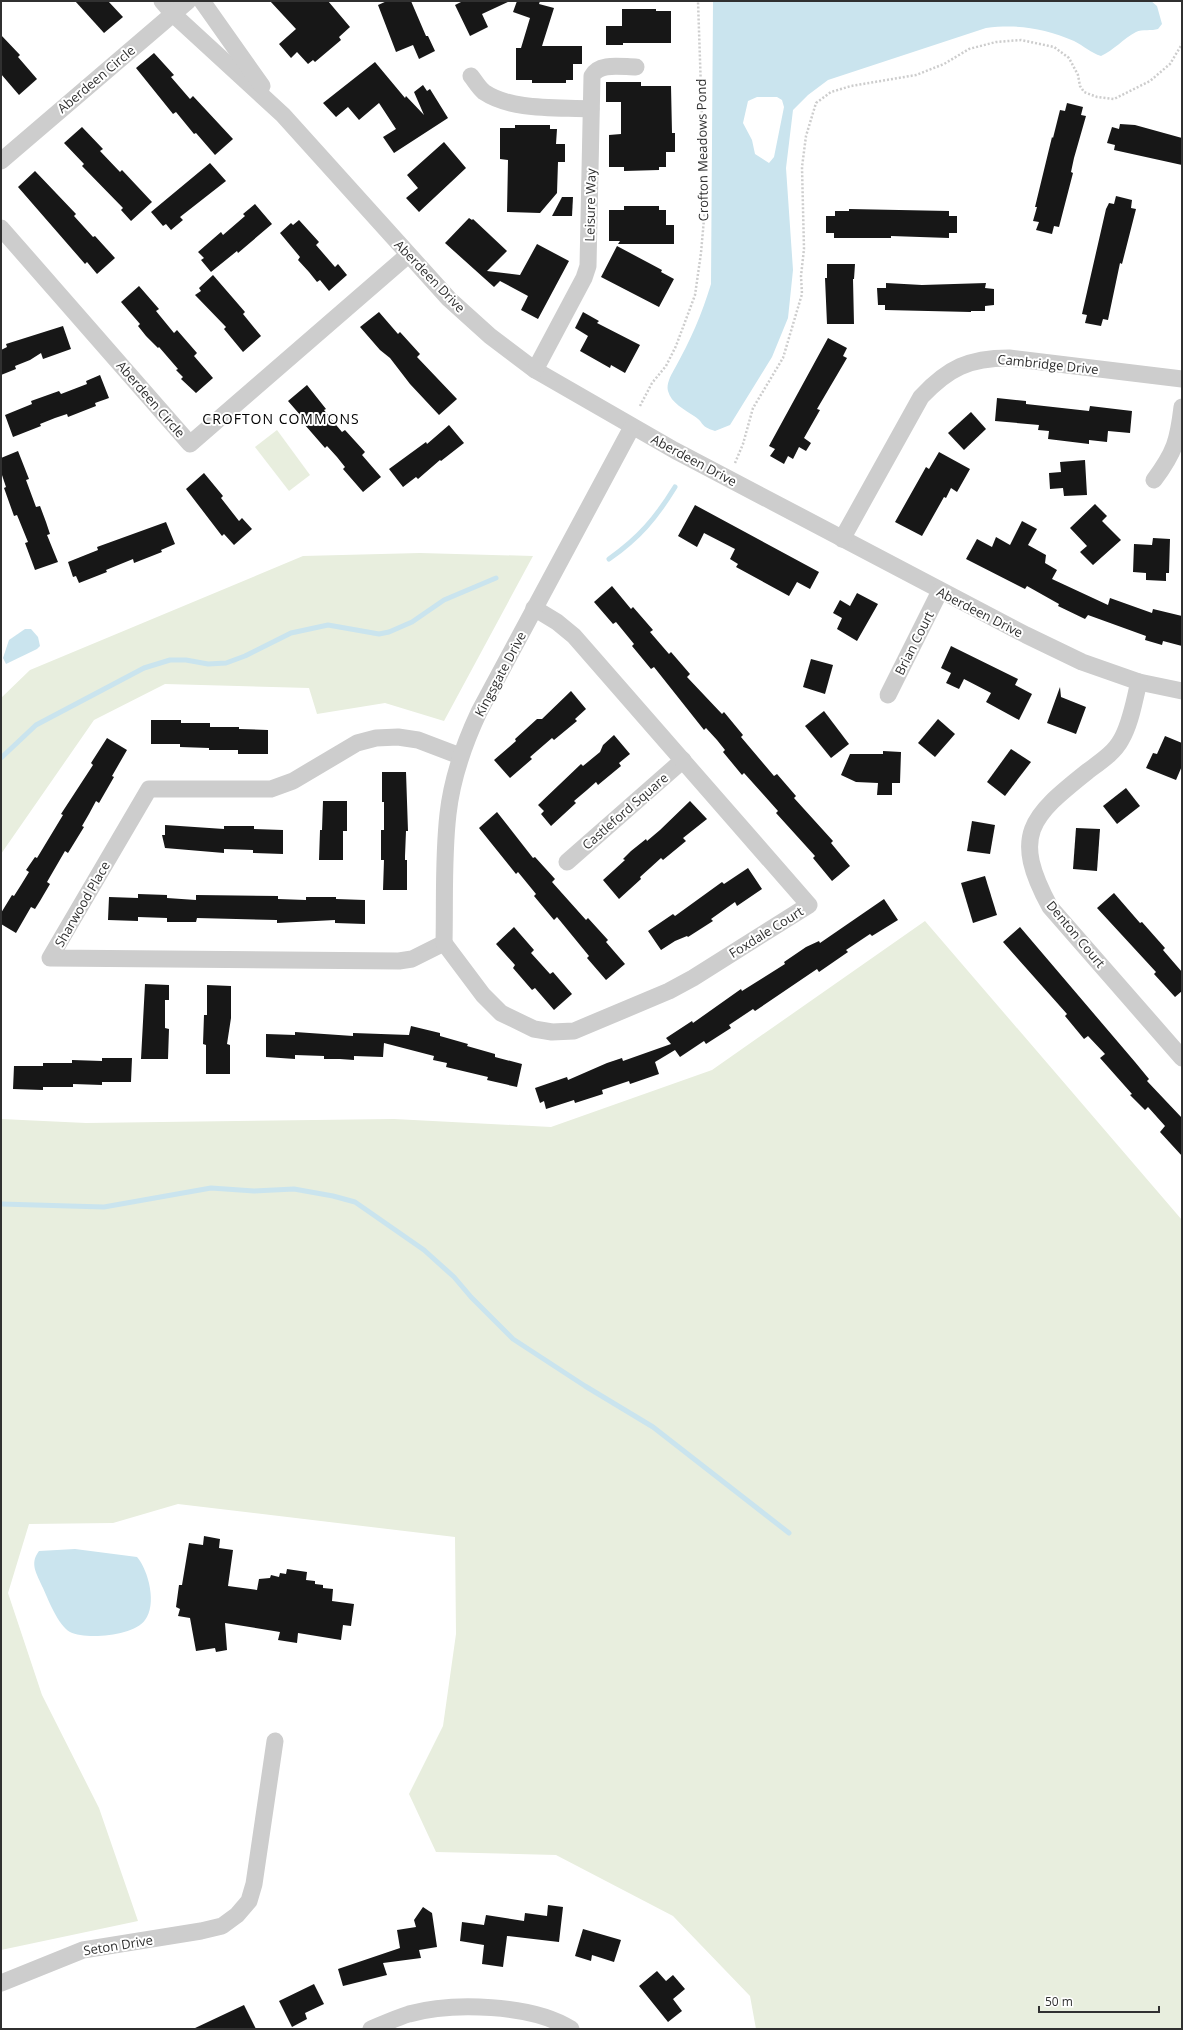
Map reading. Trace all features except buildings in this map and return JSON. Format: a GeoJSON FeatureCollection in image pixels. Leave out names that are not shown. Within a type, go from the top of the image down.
{"type":"FeatureCollection","features":[{"type":"Feature","properties":{"kind":"street","name":"Aberdeen Drive"},"geometry":{"type":"LineString","coordinates":[[162,1],[173,14],[283,115],[449,299],[490,336],[535,370],[632,427],[940,592],[1082,662],[1139,682],[1182,691]]}},
{"type":"Feature","properties":{"kind":"street","name":"Aberdeen Circle"},"geometry":{"type":"LineString","coordinates":[[1,161],[188,1]]}},
{"type":"Feature","properties":{"kind":"street","name":"Aberdeen Drive"},"geometry":{"type":"LineString","coordinates":[[202,1],[283,115]]}},
{"type":"Feature","properties":{"kind":"street","name":"Leisure Way"},"geometry":{"type":"LineString","coordinates":[[535,370],[584,278],[588,266],[592,76],[595,70],[601,67],[636,67]]}},
{"type":"Feature","properties":{"kind":"street"},"geometry":{"type":"LineString","coordinates":[[471,76],[483,91],[498,100],[514,104],[591,109]]}},
{"type":"Feature","properties":{"kind":"street","name":"Aberdeen Circle"},"geometry":{"type":"LineString","coordinates":[[1,228],[190,444],[408,255]]}},
{"type":"Feature","properties":{"kind":"street","name":"Cambridge Drive"},"geometry":{"type":"LineString","coordinates":[[842,539],[921,397],[937,380],[953,369],[970,362],[988,358],[1009,358],[1182,379]]}},
{"type":"Feature","properties":{"kind":"street"},"geometry":{"type":"LineString","coordinates":[[1154,480],[1174,449],[1179,433],[1182,407]]}},
{"type":"Feature","properties":{"kind":"street","name":"Kingsgate Drive"},"geometry":{"type":"LineString","coordinates":[[444,943],[445,843],[448,813],[460,756],[480,712],[534,608],[632,427]]}},
{"type":"Feature","properties":{"kind":"street","name":"Brian Court"},"geometry":{"type":"LineString","coordinates":[[888,695],[940,592]]}},
{"type":"Feature","properties":{"kind":"street","name":"Foxdale Court"},"geometry":{"type":"LineString","coordinates":[[444,943],[482,994],[501,1013],[534,1029],[552,1032],[574,1031],[670,991],[809,905],[574,636],[534,608]]}},
{"type":"Feature","properties":{"kind":"street","name":"Denton Court"},"geometry":{"type":"LineString","coordinates":[[1139,682],[1127,726],[1121,740],[1112,753],[1055,797],[1043,810],[1034,823],[1029,840],[1029,856],[1040,888],[1050,907],[1182,1058]]}},
{"type":"Feature","properties":{"kind":"street","name":"Sharwood Place"},"geometry":{"type":"LineString","coordinates":[[444,943],[412,958],[399,961],[50,958],[149,789],[271,789],[293,781],[357,743],[376,738],[398,737],[418,740],[460,756]]}},
{"type":"Feature","properties":{"kind":"street","name":"Castleford Square"},"geometry":{"type":"LineString","coordinates":[[567,862],[683,760]]}},
{"type":"Feature","properties":{"kind":"street","name":"Seton Drive"},"geometry":{"type":"LineString","coordinates":[[1,1983],[83,1950],[201,1931],[222,1926],[237,1915],[249,1901],[254,1884],[275,1741]]}},
{"type":"Feature","properties":{"kind":"street"},"geometry":{"type":"LineString","coordinates":[[371,2029],[408,2014],[454,2007],[512,2010],[553,2020],[571,2029]]}},
{"type":"Feature","properties":{"kind":"path","name":"Crofton Meadows Pond"},"geometry":{"type":"LineString","coordinates":[[640,406],[652,383],[666,366],[676,346],[695,295],[701,253],[705,207],[698,1]]}},
{"type":"Feature","properties":{"kind":"path"},"geometry":{"type":"LineString","coordinates":[[728,478],[743,444],[753,408],[783,358],[801,299],[804,250],[802,167],[806,136],[816,103],[831,92],[850,86],[916,75],[944,64],[969,49],[996,42],[1021,40],[1054,47],[1069,58],[1078,75],[1080,86],[1084,92],[1097,98],[1114,99],[1150,81],[1170,64],[1182,44]]}},
{"type":"Feature","properties":{"kind":"green space"},"geometry":{"type":"Polygon","coordinates":[[[277,430],[310,475],[289,491],[255,447],[277,430]]]}},
{"type":"Feature","properties":{"kind":"green space"},"geometry":{"type":"Polygon","coordinates":[[[420,553],[533,556],[444,721],[385,703],[317,714],[309,688],[165,684],[94,720],[1,854],[1,698],[30,670],[303,556],[420,553]]]}},
{"type":"Feature","properties":{"kind":"green space"},"geometry":{"type":"Polygon","coordinates":[[[925,921],[1182,1220],[1182,2029],[756,2029],[750,1996],[673,1916],[556,1855],[436,1852],[409,1794],[443,1726],[456,1634],[455,1537],[178,1504],[113,1523],[29,1524],[8,1593],[42,1695],[99,1808],[138,1921],[1,1950],[1,1119],[86,1123],[394,1119],[551,1127],[712,1070],[925,921]]]}},
{"type":"Feature","properties":{"kind":"water"},"geometry":{"type":"Polygon","coordinates":[[[713,1],[1151,1],[1157,6],[1162,24],[1158,29],[1136,32],[1101,56],[1074,41],[1041,30],[1020,27],[986,28],[828,80],[808,95],[793,110],[786,168],[793,270],[788,318],[772,357],[730,425],[715,431],[704,426],[697,418],[675,403],[668,391],[668,382],[670,377],[686,348],[704,306],[711,284],[713,1]],[[757,97],[748,101],[743,123],[752,140],[755,154],[769,163],[774,157],[784,107],[782,100],[777,97],[757,97]]]}},
{"type":"Feature","properties":{"kind":"water"},"geometry":{"type":"Polygon","coordinates":[[[25,629],[31,629],[38,637],[40,646],[37,649],[6,664],[3,658],[9,640],[25,629]]]}},
{"type":"Feature","properties":{"kind":"water"},"geometry":{"type":"Polygon","coordinates":[[[75,1549],[137,1557],[145,1571],[150,1588],[151,1597],[149,1614],[145,1620],[131,1630],[98,1636],[87,1636],[70,1632],[61,1624],[36,1574],[34,1565],[39,1551],[75,1549]]]}},
{"type":"Feature","properties":{"kind":"waterway"},"geometry":{"type":"LineString","coordinates":[[609,559],[646,527],[675,487]]}},
{"type":"Feature","properties":{"kind":"waterway"},"geometry":{"type":"LineString","coordinates":[[1,758],[36,725],[144,668],[170,660],[186,660],[208,664],[226,663],[245,656],[291,633],[328,625],[379,634],[389,632],[412,622],[444,600],[496,578]]}},
{"type":"Feature","properties":{"kind":"waterway"},"geometry":{"type":"LineString","coordinates":[[1,1204],[104,1207],[211,1188],[254,1191],[294,1189],[333,1196],[355,1202],[424,1250],[454,1277],[471,1297],[513,1339],[585,1386],[653,1427],[789,1533]]}},
{"type":"Feature","properties":{"kind":"district","name":"CROFTON COMMONS"},"geometry":{"type":"Point","coordinates":[281,418]}}]}
